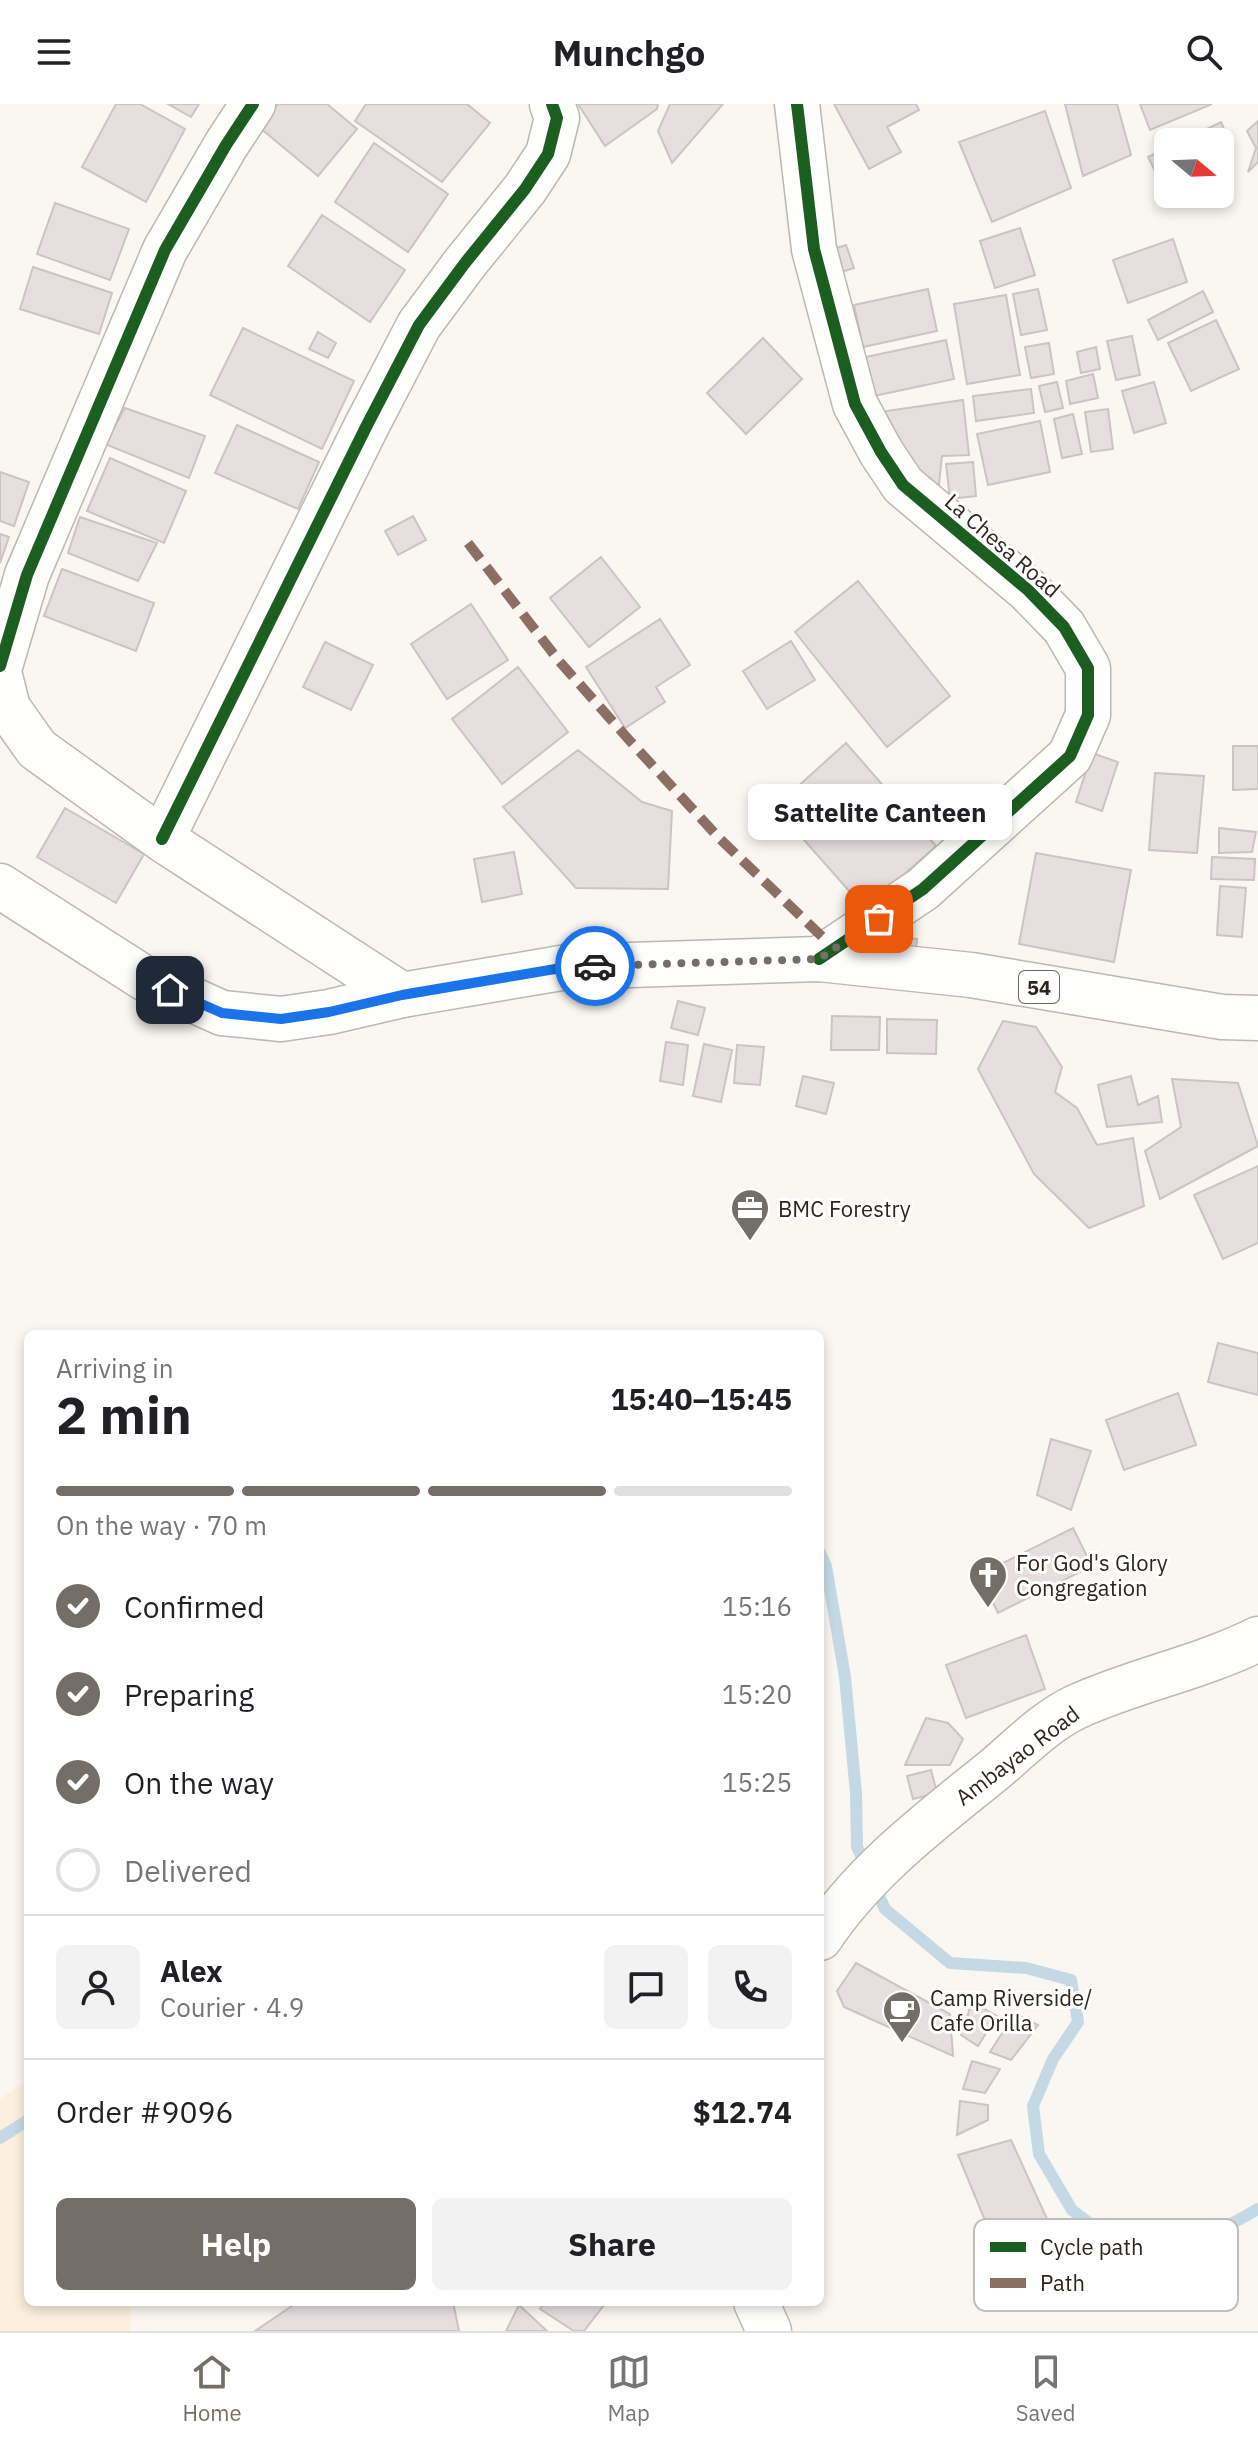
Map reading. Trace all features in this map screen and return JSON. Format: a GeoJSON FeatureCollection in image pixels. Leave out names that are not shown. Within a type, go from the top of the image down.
{"type":"FeatureCollection","features":[{"type":"Feature","properties":{"kind":"main road"},"geometry":{"type":"LineString","coordinates":[[0,666],[27,575],[165,250],[253,104]]}},
{"type":"Feature","properties":{"kind":"main road"},"geometry":{"type":"LineString","coordinates":[[162,839],[419,325],[525,189],[548,154],[557,118],[552,104]]}},
{"type":"Feature","properties":{"kind":"main road","name":"La Chesa Road"},"geometry":{"type":"LineString","coordinates":[[797,104],[814,249],[855,404],[903,485],[1028,590],[1064,627],[1088,668],[1088,715],[1070,756],[923,889],[819,959]]}},
{"type":"Feature","properties":{"kind":"main road"},"geometry":{"type":"LineString","coordinates":[[0,676],[8,708],[37,749],[162,839],[402,995]]}},
{"type":"Feature","properties":{"kind":"main road","name":"54"},"geometry":{"type":"LineString","coordinates":[[0,886],[144,978],[222,1013],[281,1019],[567,967],[819,959],[971,975],[1222,1017],[1258,1018]]}},
{"type":"Feature","properties":{"kind":"main road","name":"Ambayao Road"},"geometry":{"type":"LineString","coordinates":[[830,1922],[890,1855],[1035,1735],[1073,1708],[1226,1655],[1258,1639]]}},
{"type":"Feature","properties":{"kind":"main road"},"geometry":{"type":"LineString","coordinates":[[758,2306],[769,2331]]}},
{"type":"Feature","properties":{"kind":"shaded area"},"geometry":{"type":"Polygon","coordinates":[[[24,2083],[24,2306],[131,2306],[130,2331],[0,2331],[0,2099],[24,2083]]]}},
{"type":"Feature","properties":{"kind":"building"},"geometry":{"type":"Polygon","coordinates":[[[116,104],[140,104],[185,129],[146,202],[82,167],[116,104]]]}},
{"type":"Feature","properties":{"kind":"building"},"geometry":{"type":"Polygon","coordinates":[[[168,104],[199,104],[191,117],[168,104]]]}},
{"type":"Feature","properties":{"kind":"building"},"geometry":{"type":"Polygon","coordinates":[[[278,104],[327,104],[357,129],[318,176],[259,127],[278,104]]]}},
{"type":"Feature","properties":{"kind":"building"},"geometry":{"type":"Polygon","coordinates":[[[366,104],[467,104],[490,123],[442,182],[355,121],[366,104]]]}},
{"type":"Feature","properties":{"kind":"building"},"geometry":{"type":"Polygon","coordinates":[[[578,104],[658,104],[657,109],[605,146],[578,104]]]}},
{"type":"Feature","properties":{"kind":"building"},"geometry":{"type":"Polygon","coordinates":[[[670,104],[723,104],[672,163],[658,131],[670,104]]]}},
{"type":"Feature","properties":{"kind":"building"},"geometry":{"type":"Polygon","coordinates":[[[834,104],[916,104],[919,110],[887,127],[901,152],[869,169],[834,104]]]}},
{"type":"Feature","properties":{"kind":"building"},"geometry":{"type":"Polygon","coordinates":[[[1065,104],[1117,104],[1131,155],[1083,176],[1065,104]]]}},
{"type":"Feature","properties":{"kind":"building"},"geometry":{"type":"Polygon","coordinates":[[[1140,104],[1212,104],[1154,128],[1150,130],[1140,104]]]}},
{"type":"Feature","properties":{"kind":"building"},"geometry":{"type":"Polygon","coordinates":[[[1045,111],[1071,188],[992,222],[959,142],[1045,111]]]}},
{"type":"Feature","properties":{"kind":"building"},"geometry":{"type":"Polygon","coordinates":[[[1258,121],[1258,162],[1248,172],[1256,148],[1247,131],[1258,121]]]}},
{"type":"Feature","properties":{"kind":"building"},"geometry":{"type":"Polygon","coordinates":[[[1221,122],[1224,128],[1209,128],[1221,122]]]}},
{"type":"Feature","properties":{"kind":"building"},"geometry":{"type":"Polygon","coordinates":[[[374,143],[448,194],[408,252],[335,202],[374,143]]]}},
{"type":"Feature","properties":{"kind":"building"},"geometry":{"type":"Polygon","coordinates":[[[1154,154],[1154,169],[1148,157],[1154,154]]]}},
{"type":"Feature","properties":{"kind":"building"},"geometry":{"type":"Polygon","coordinates":[[[55,203],[129,229],[110,280],[37,254],[55,203]]]}},
{"type":"Feature","properties":{"kind":"building"},"geometry":{"type":"Polygon","coordinates":[[[322,215],[405,270],[370,322],[288,266],[322,215]]]}},
{"type":"Feature","properties":{"kind":"building"},"geometry":{"type":"Polygon","coordinates":[[[1020,228],[1035,275],[995,288],[980,241],[1020,228]]]}},
{"type":"Feature","properties":{"kind":"building"},"geometry":{"type":"Polygon","coordinates":[[[1173,239],[1187,282],[1128,303],[1113,260],[1173,239]]]}},
{"type":"Feature","properties":{"kind":"building"},"geometry":{"type":"Polygon","coordinates":[[[846,245],[854,268],[828,276],[821,253],[846,245]]]}},
{"type":"Feature","properties":{"kind":"building"},"geometry":{"type":"Polygon","coordinates":[[[33,267],[112,293],[99,334],[20,309],[33,267]]]}},
{"type":"Feature","properties":{"kind":"building"},"geometry":{"type":"Polygon","coordinates":[[[928,289],[937,331],[863,347],[854,305],[928,289]]]}},
{"type":"Feature","properties":{"kind":"building"},"geometry":{"type":"Polygon","coordinates":[[[1038,289],[1047,330],[1021,335],[1013,294],[1038,289]]]}},
{"type":"Feature","properties":{"kind":"building"},"geometry":{"type":"Polygon","coordinates":[[[1203,291],[1213,312],[1158,340],[1148,320],[1203,291]]]}},
{"type":"Feature","properties":{"kind":"building"},"geometry":{"type":"Polygon","coordinates":[[[1006,295],[1020,375],[967,384],[954,304],[1006,295]]]}},
{"type":"Feature","properties":{"kind":"building"},"geometry":{"type":"Polygon","coordinates":[[[1216,320],[1239,369],[1191,391],[1168,343],[1216,320]]]}},
{"type":"Feature","properties":{"kind":"building"},"geometry":{"type":"Polygon","coordinates":[[[243,328],[354,381],[322,449],[210,395],[243,328]]]}},
{"type":"Feature","properties":{"kind":"building"},"geometry":{"type":"Polygon","coordinates":[[[318,332],[336,343],[328,358],[309,349],[318,332]]]}},
{"type":"Feature","properties":{"kind":"building"},"geometry":{"type":"Polygon","coordinates":[[[1132,336],[1140,375],[1116,380],[1107,341],[1132,336]]]}},
{"type":"Feature","properties":{"kind":"building"},"geometry":{"type":"Polygon","coordinates":[[[763,338],[802,379],[746,434],[707,393],[763,338]]]}},
{"type":"Feature","properties":{"kind":"building"},"geometry":{"type":"Polygon","coordinates":[[[946,340],[954,379],[855,400],[847,361],[946,340]]]}},
{"type":"Feature","properties":{"kind":"building"},"geometry":{"type":"Polygon","coordinates":[[[1049,343],[1054,374],[1031,378],[1025,347],[1049,343]]]}},
{"type":"Feature","properties":{"kind":"building"},"geometry":{"type":"Polygon","coordinates":[[[1096,347],[1100,369],[1081,373],[1077,352],[1096,347]]]}},
{"type":"Feature","properties":{"kind":"building"},"geometry":{"type":"Polygon","coordinates":[[[1093,374],[1098,398],[1070,404],[1066,381],[1093,374]]]}},
{"type":"Feature","properties":{"kind":"building"},"geometry":{"type":"Polygon","coordinates":[[[1057,382],[1063,408],[1045,412],[1039,386],[1057,382]]]}},
{"type":"Feature","properties":{"kind":"building"},"geometry":{"type":"Polygon","coordinates":[[[1154,382],[1166,423],[1134,433],[1122,391],[1154,382]]]}},
{"type":"Feature","properties":{"kind":"building"},"geometry":{"type":"Polygon","coordinates":[[[1031,389],[1034,413],[976,421],[973,396],[1031,389]]]}},
{"type":"Feature","properties":{"kind":"building"},"geometry":{"type":"Polygon","coordinates":[[[963,400],[969,455],[942,456],[939,484],[924,483],[880,412],[963,400]]]}},
{"type":"Feature","properties":{"kind":"building"},"geometry":{"type":"Polygon","coordinates":[[[125,408],[205,436],[189,478],[105,444],[125,408]]]}},
{"type":"Feature","properties":{"kind":"building"},"geometry":{"type":"Polygon","coordinates":[[[1108,409],[1113,449],[1091,452],[1085,412],[1108,409]]]}},
{"type":"Feature","properties":{"kind":"building"},"geometry":{"type":"Polygon","coordinates":[[[1073,414],[1082,454],[1062,458],[1054,419],[1073,414]]]}},
{"type":"Feature","properties":{"kind":"building"},"geometry":{"type":"Polygon","coordinates":[[[1040,421],[1050,472],[988,485],[977,434],[1040,421]]]}},
{"type":"Feature","properties":{"kind":"building"},"geometry":{"type":"Polygon","coordinates":[[[237,425],[319,462],[298,509],[215,473],[237,425]]]}},
{"type":"Feature","properties":{"kind":"building"},"geometry":{"type":"Polygon","coordinates":[[[110,458],[186,491],[164,543],[87,511],[110,458]]]}},
{"type":"Feature","properties":{"kind":"building"},"geometry":{"type":"Polygon","coordinates":[[[973,462],[976,496],[950,499],[946,464],[973,462]]]}},
{"type":"Feature","properties":{"kind":"building"},"geometry":{"type":"Polygon","coordinates":[[[0,472],[29,482],[14,526],[0,521],[0,472]]]}},
{"type":"Feature","properties":{"kind":"building"},"geometry":{"type":"Polygon","coordinates":[[[413,516],[426,540],[398,555],[385,531],[413,516]]]}},
{"type":"Feature","properties":{"kind":"building"},"geometry":{"type":"Polygon","coordinates":[[[80,517],[157,543],[138,581],[68,553],[80,517]]]}},
{"type":"Feature","properties":{"kind":"building"},"geometry":{"type":"Polygon","coordinates":[[[0,534],[9,537],[0,563],[0,534]]]}},
{"type":"Feature","properties":{"kind":"building"},"geometry":{"type":"Polygon","coordinates":[[[601,557],[640,607],[589,647],[550,598],[601,557]]]}},
{"type":"Feature","properties":{"kind":"building"},"geometry":{"type":"Polygon","coordinates":[[[62,569],[154,603],[136,651],[44,616],[62,569]]]}},
{"type":"Feature","properties":{"kind":"building"},"geometry":{"type":"Polygon","coordinates":[[[858,581],[950,696],[887,747],[795,632],[858,581]]]}},
{"type":"Feature","properties":{"kind":"building"},"geometry":{"type":"Polygon","coordinates":[[[471,604],[508,660],[447,699],[411,644],[471,604]]]}},
{"type":"Feature","properties":{"kind":"building"},"geometry":{"type":"Polygon","coordinates":[[[660,619],[690,665],[656,687],[665,702],[625,728],[586,667],[660,619]]]}},
{"type":"Feature","properties":{"kind":"building"},"geometry":{"type":"Polygon","coordinates":[[[791,641],[815,680],[767,709],[743,671],[791,641]]]}},
{"type":"Feature","properties":{"kind":"building"},"geometry":{"type":"Polygon","coordinates":[[[325,642],[373,665],[351,710],[303,687],[325,642]]]}},
{"type":"Feature","properties":{"kind":"building"},"geometry":{"type":"Polygon","coordinates":[[[518,667],[568,732],[502,784],[452,719],[518,667]]]}},
{"type":"Feature","properties":{"kind":"building"},"geometry":{"type":"Polygon","coordinates":[[[846,743],[936,846],[865,909],[775,807],[846,743]]]}},
{"type":"Feature","properties":{"kind":"building"},"geometry":{"type":"Polygon","coordinates":[[[1233,746],[1258,746],[1258,789],[1233,790],[1233,746]]]}},
{"type":"Feature","properties":{"kind":"building"},"geometry":{"type":"Polygon","coordinates":[[[578,750],[642,802],[672,811],[668,889],[576,888],[503,807],[578,750]]]}},
{"type":"Feature","properties":{"kind":"building"},"geometry":{"type":"Polygon","coordinates":[[[1092,753],[1118,762],[1102,811],[1076,802],[1092,753]]]}},
{"type":"Feature","properties":{"kind":"building"},"geometry":{"type":"Polygon","coordinates":[[[1155,773],[1204,776],[1197,853],[1149,850],[1155,773]]]}},
{"type":"Feature","properties":{"kind":"building"},"geometry":{"type":"Polygon","coordinates":[[[65,808],[144,854],[116,903],[37,857],[65,808]]]}},
{"type":"Feature","properties":{"kind":"building"},"geometry":{"type":"Polygon","coordinates":[[[1219,828],[1256,832],[1252,852],[1219,853],[1219,828]]]}},
{"type":"Feature","properties":{"kind":"building"},"geometry":{"type":"Polygon","coordinates":[[[514,852],[522,894],[482,902],[474,859],[514,852]]]}},
{"type":"Feature","properties":{"kind":"building"},"geometry":{"type":"Polygon","coordinates":[[[1036,853],[1131,870],[1114,962],[1019,944],[1036,853]]]}},
{"type":"Feature","properties":{"kind":"building"},"geometry":{"type":"Polygon","coordinates":[[[1212,857],[1255,859],[1254,880],[1211,879],[1212,857]]]}},
{"type":"Feature","properties":{"kind":"building"},"geometry":{"type":"Polygon","coordinates":[[[1220,886],[1246,888],[1242,937],[1217,935],[1220,886]]]}},
{"type":"Feature","properties":{"kind":"building"},"geometry":{"type":"Polygon","coordinates":[[[895,937],[917,939],[916,949],[895,947],[895,937]]]}},
{"type":"Feature","properties":{"kind":"building"},"geometry":{"type":"Polygon","coordinates":[[[678,1001],[705,1008],[698,1035],[671,1028],[678,1001]]]}},
{"type":"Feature","properties":{"kind":"building"},"geometry":{"type":"Polygon","coordinates":[[[832,1016],[880,1017],[879,1050],[831,1050],[832,1016]]]}},
{"type":"Feature","properties":{"kind":"building"},"geometry":{"type":"Polygon","coordinates":[[[887,1019],[937,1020],[936,1054],[887,1053],[887,1019]]]}},
{"type":"Feature","properties":{"kind":"building"},"geometry":{"type":"Polygon","coordinates":[[[1003,1021],[1036,1027],[1062,1067],[1055,1092],[1077,1108],[1097,1145],[1133,1138],[1144,1206],[1089,1228],[1034,1174],[978,1069],[1003,1021]]]}},
{"type":"Feature","properties":{"kind":"building"},"geometry":{"type":"Polygon","coordinates":[[[666,1042],[688,1045],[683,1085],[660,1081],[666,1042]]]}},
{"type":"Feature","properties":{"kind":"building"},"geometry":{"type":"Polygon","coordinates":[[[704,1044],[732,1050],[721,1102],[693,1096],[704,1044]]]}},
{"type":"Feature","properties":{"kind":"building"},"geometry":{"type":"Polygon","coordinates":[[[737,1045],[764,1047],[760,1085],[734,1083],[737,1045]]]}},
{"type":"Feature","properties":{"kind":"building"},"geometry":{"type":"Polygon","coordinates":[[[803,1076],[834,1083],[826,1114],[796,1106],[803,1076]]]}},
{"type":"Feature","properties":{"kind":"building"},"geometry":{"type":"Polygon","coordinates":[[[1131,1076],[1138,1105],[1158,1096],[1162,1122],[1107,1127],[1098,1085],[1131,1076]]]}},
{"type":"Feature","properties":{"kind":"building"},"geometry":{"type":"Polygon","coordinates":[[[1172,1079],[1238,1083],[1258,1146],[1160,1199],[1145,1151],[1181,1127],[1172,1079]]]}},
{"type":"Feature","properties":{"kind":"building"},"geometry":{"type":"Polygon","coordinates":[[[1258,1166],[1258,1243],[1223,1259],[1194,1195],[1258,1166]]]}},
{"type":"Feature","properties":{"kind":"building"},"geometry":{"type":"Polygon","coordinates":[[[1218,1343],[1258,1353],[1258,1395],[1208,1382],[1218,1343]]]}},
{"type":"Feature","properties":{"kind":"building"},"geometry":{"type":"Polygon","coordinates":[[[1178,1393],[1196,1445],[1124,1470],[1106,1420],[1178,1393]]]}},
{"type":"Feature","properties":{"kind":"building"},"geometry":{"type":"Polygon","coordinates":[[[1051,1439],[1091,1451],[1071,1510],[1037,1495],[1051,1439]]]}},
{"type":"Feature","properties":{"kind":"building"},"geometry":{"type":"Polygon","coordinates":[[[1073,1528],[1092,1566],[998,1613],[979,1575],[1073,1528]]]}},
{"type":"Feature","properties":{"kind":"building"},"geometry":{"type":"Polygon","coordinates":[[[1026,1635],[1045,1689],[966,1718],[946,1665],[1026,1635]]]}},
{"type":"Feature","properties":{"kind":"building"},"geometry":{"type":"Polygon","coordinates":[[[926,1718],[948,1723],[963,1739],[950,1765],[905,1765],[926,1718]]]}},
{"type":"Feature","properties":{"kind":"building"},"geometry":{"type":"Polygon","coordinates":[[[931,1770],[937,1793],[913,1799],[907,1776],[931,1770]]]}},
{"type":"Feature","properties":{"kind":"building"},"geometry":{"type":"Polygon","coordinates":[[[856,1963],[950,2014],[953,2056],[844,2007],[837,1991],[856,1963]]]}},
{"type":"Feature","properties":{"kind":"building"},"geometry":{"type":"Polygon","coordinates":[[[972,2002],[997,2016],[978,2046],[961,2035],[972,2002]]]}},
{"type":"Feature","properties":{"kind":"building"},"geometry":{"type":"Polygon","coordinates":[[[1015,2013],[1038,2025],[1011,2060],[990,2052],[1015,2013]]]}},
{"type":"Feature","properties":{"kind":"building"},"geometry":{"type":"Polygon","coordinates":[[[972,2061],[1000,2069],[985,2093],[963,2089],[972,2061]]]}},
{"type":"Feature","properties":{"kind":"building"},"geometry":{"type":"Polygon","coordinates":[[[960,2101],[988,2105],[988,2120],[957,2135],[960,2101]]]}},
{"type":"Feature","properties":{"kind":"building"},"geometry":{"type":"Polygon","coordinates":[[[1011,2140],[1047,2219],[984,2219],[958,2155],[1011,2140]]]}},
{"type":"Feature","properties":{"kind":"building"},"geometry":{"type":"Polygon","coordinates":[[[292,2306],[454,2306],[459,2331],[255,2331],[292,2306]]]}},
{"type":"Feature","properties":{"kind":"building"},"geometry":{"type":"Polygon","coordinates":[[[520,2306],[547,2331],[506,2331],[520,2306]]]}},
{"type":"Feature","properties":{"kind":"building"},"geometry":{"type":"Polygon","coordinates":[[[542,2306],[603,2306],[584,2331],[574,2331],[540,2309],[542,2306]]]}},
{"type":"Feature","properties":{"kind":"waterway"},"geometry":{"type":"LineString","coordinates":[[824,1562],[845,1677],[856,1793],[857,1847],[867,1868]]}},
{"type":"Feature","properties":{"kind":"waterway"},"geometry":{"type":"LineString","coordinates":[[874,1885],[885,1909],[950,1963],[1026,1968],[1071,1980],[1078,2022],[1053,2059],[1033,2106],[1039,2154],[1072,2210],[1084,2219]]}},
{"type":"Feature","properties":{"kind":"waterway"},"geometry":{"type":"LineString","coordinates":[[0,2138],[24,2123]]}},
{"type":"Feature","properties":{"kind":"waterway"},"geometry":{"type":"LineString","coordinates":[[1238,2220],[1258,2209]]}},
{"type":"Feature","properties":{"kind":"marked path"},"geometry":{"type":"LineString","coordinates":[[468,543],[559,661],[630,741],[720,839],[835,949]]}},
{"type":"Feature","properties":{"kind":"cycle path"},"geometry":{"type":"LineString","coordinates":[[0,666],[27,575],[165,250],[253,104]]}},
{"type":"Feature","properties":{"kind":"cycle path"},"geometry":{"type":"LineString","coordinates":[[162,839],[419,325],[525,189],[548,154],[557,118],[552,104]]}},
{"type":"Feature","properties":{"kind":"cycle path"},"geometry":{"type":"LineString","coordinates":[[797,104],[814,249],[855,404],[903,485],[1028,590],[1064,627],[1088,668],[1088,715],[1070,756],[923,889],[819,959]]}},
{"type":"Feature","properties":{"kind":"way so far"},"geometry":{"type":"LineString","coordinates":[[595,966],[819,959],[879,919]]}},
{"type":"Feature","properties":{"kind":"place","name":"Sattelite Canteen"},"geometry":{"type":"Point","coordinates":[879,919]}},
{"type":"Feature","properties":{"kind":"place","name":"BMC Forestry"},"geometry":{"type":"Point","coordinates":[750,1242]}},
{"type":"Feature","properties":{"kind":"place","name":"For God's Glory Congregation"},"geometry":{"type":"Point","coordinates":[988,1609]}},
{"type":"Feature","properties":{"kind":"place","name":"Camp Riverside/ Cafe Orilla"},"geometry":{"type":"Point","coordinates":[902,2044]}},
{"type":"Feature","properties":{"kind":"route"},"geometry":{"type":"LineString","coordinates":[[170,990],[222,1013],[281,1019],[567,967],[595,966]]}}]}
